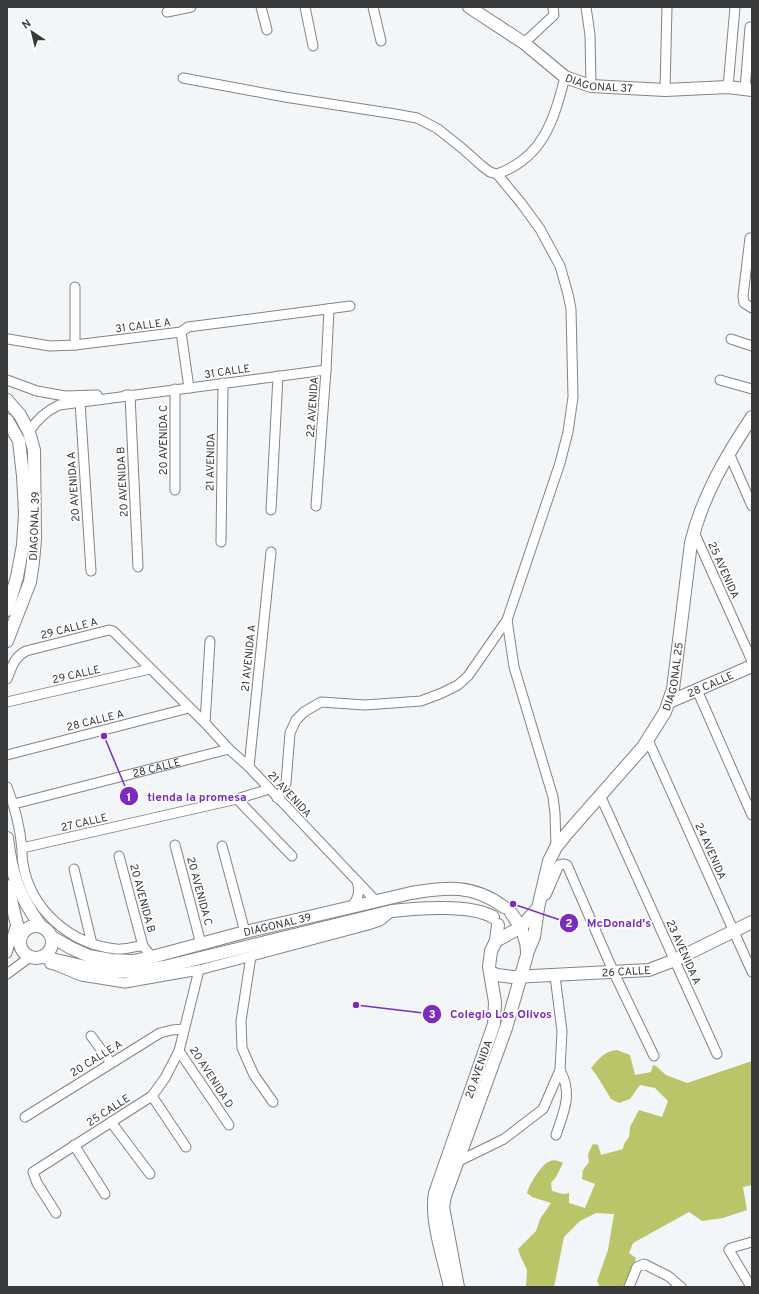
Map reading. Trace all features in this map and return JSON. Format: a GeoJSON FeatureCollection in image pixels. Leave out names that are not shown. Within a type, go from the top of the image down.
{"type":"FeatureCollection","features":[{"type":"Feature","properties":{"kind":"main road","name":"DIAGONAL 37"},"geometry":{"type":"LineString","coordinates":[[475,8],[524,43],[565,77],[592,86],[665,90],[728,87],[748,89]]}},
{"type":"Feature","properties":{"kind":"main road","name":"DIAGONAL 39"},"geometry":{"type":"LineString","coordinates":[[7,400],[20,415],[29,432],[34,450],[36,539],[30,582],[7,641]]}},
{"type":"Feature","properties":{"kind":"main road","name":"DIAGONAL 25"},"geometry":{"type":"LineString","coordinates":[[528,951],[534,937],[538,908],[549,861],[556,847],[600,795],[630,763],[648,740],[659,724],[669,702],[673,689],[691,543],[694,532],[720,468],[752,417]]}},
{"type":"Feature","properties":{"kind":"main road","name":"DIAGONAL 39"},"geometry":{"type":"LineString","coordinates":[[7,420],[19,441],[25,513],[23,545],[17,577],[7,610]]}},
{"type":"Feature","properties":{"kind":"main road","name":"28 CALLE"},"geometry":{"type":"LineString","coordinates":[[669,702],[752,666]]}},
{"type":"Feature","properties":{"kind":"main road"},"geometry":{"type":"LineString","coordinates":[[7,838],[11,866],[16,883],[28,909],[40,925]]}},
{"type":"Feature","properties":{"kind":"main road"},"geometry":{"type":"LineString","coordinates":[[7,886],[11,897],[16,924],[23,951],[38,957],[51,948],[53,943],[52,937],[46,928],[40,925],[34,925],[24,930],[20,939]]}},
{"type":"Feature","properties":{"kind":"main road","name":"DIAGONAL 39"},"geometry":{"type":"LineString","coordinates":[[52,937],[89,956],[111,960],[133,961],[375,900],[438,889],[455,888],[488,897],[507,910]]}},
{"type":"Feature","properties":{"kind":"main road"},"geometry":{"type":"LineString","coordinates":[[438,889],[438,908]]}},
{"type":"Feature","properties":{"kind":"main road"},"geometry":{"type":"LineString","coordinates":[[463,910],[468,891]]}},
{"type":"Feature","properties":{"kind":"main road","name":"DIAGONAL 39"},"geometry":{"type":"LineString","coordinates":[[38,957],[90,968],[133,972],[164,967],[392,911],[415,908],[438,908],[484,912],[496,921]]}},
{"type":"Feature","properties":{"kind":"main road"},"geometry":{"type":"LineString","coordinates":[[496,941],[520,927],[538,908]]}},
{"type":"Feature","properties":{"kind":"main road","name":"20 AVENIDA"},"geometry":{"type":"LineString","coordinates":[[458,1287],[443,1207],[444,1196],[506,1028],[522,977],[528,951],[525,936],[507,910]]}},
{"type":"Feature","properties":{"kind":"main road","name":"20 AVENIDA"},"geometry":{"type":"LineString","coordinates":[[450,1287],[434,1216],[433,1204],[435,1193],[494,1024],[495,1002],[489,956],[496,941],[496,921]]}},
{"type":"Feature","properties":{"kind":"main road","name":"26 CALLE"},"geometry":{"type":"LineString","coordinates":[[490,972],[505,977],[522,977],[649,970],[675,960],[752,922]]}},
{"type":"Feature","properties":{"kind":"street"},"geometry":{"type":"LineString","coordinates":[[167,12],[191,7]]}},
{"type":"Feature","properties":{"kind":"street"},"geometry":{"type":"LineString","coordinates":[[261,7],[267,30]]}},
{"type":"Feature","properties":{"kind":"street"},"geometry":{"type":"LineString","coordinates":[[305,7],[313,46]]}},
{"type":"Feature","properties":{"kind":"street"},"geometry":{"type":"LineString","coordinates":[[373,7],[382,40]]}},
{"type":"Feature","properties":{"kind":"street"},"geometry":{"type":"LineString","coordinates":[[524,43],[554,15],[553,7]]}},
{"type":"Feature","properties":{"kind":"street"},"geometry":{"type":"LineString","coordinates":[[586,7],[591,40],[592,86]]}},
{"type":"Feature","properties":{"kind":"street"},"geometry":{"type":"LineString","coordinates":[[665,90],[667,7]]}},
{"type":"Feature","properties":{"kind":"street"},"geometry":{"type":"LineString","coordinates":[[728,87],[735,7]]}},
{"type":"Feature","properties":{"kind":"street"},"geometry":{"type":"LineString","coordinates":[[748,89],[750,27]]}},
{"type":"Feature","properties":{"kind":"street"},"geometry":{"type":"LineString","coordinates":[[497,174],[520,162],[535,149],[545,136],[565,77]]}},
{"type":"Feature","properties":{"kind":"street"},"geometry":{"type":"LineString","coordinates":[[184,78],[285,97],[417,118],[438,129],[464,149],[482,166],[490,172],[497,174],[531,216],[554,254],[564,280],[571,309],[573,397],[568,432],[560,463],[507,620],[468,676],[458,685],[442,693],[421,701],[365,705],[321,702],[304,712],[296,720],[292,728],[286,783],[284,789],[277,798]]}},
{"type":"Feature","properties":{"kind":"street"},"geometry":{"type":"LineString","coordinates":[[748,306],[743,296],[750,238]]}},
{"type":"Feature","properties":{"kind":"street"},"geometry":{"type":"LineString","coordinates":[[75,345],[76,287]]}},
{"type":"Feature","properties":{"kind":"street","name":"31 CALLE A"},"geometry":{"type":"LineString","coordinates":[[8,340],[50,346],[75,345],[181,332],[188,327],[350,306]]}},
{"type":"Feature","properties":{"kind":"street","name":"22 AVENIDA"},"geometry":{"type":"LineString","coordinates":[[316,506],[329,309]]}},
{"type":"Feature","properties":{"kind":"street"},"geometry":{"type":"LineString","coordinates":[[181,332],[188,388]]}},
{"type":"Feature","properties":{"kind":"street"},"geometry":{"type":"LineString","coordinates":[[731,339],[752,346]]}},
{"type":"Feature","properties":{"kind":"street","name":"31 CALLE"},"geometry":{"type":"LineString","coordinates":[[29,432],[34,424],[46,413],[59,405],[326,370]]}},
{"type":"Feature","properties":{"kind":"street"},"geometry":{"type":"LineString","coordinates":[[271,510],[278,376]]}},
{"type":"Feature","properties":{"kind":"street","name":"31 CALLE"},"geometry":{"type":"LineString","coordinates":[[7,380],[37,391],[65,396],[130,395]]}},
{"type":"Feature","properties":{"kind":"street"},"geometry":{"type":"LineString","coordinates":[[720,380],[752,389]]}},
{"type":"Feature","properties":{"kind":"street","name":"21 AVENIDA"},"geometry":{"type":"LineString","coordinates":[[221,542],[224,383]]}},
{"type":"Feature","properties":{"kind":"street","name":"20 AVENIDA C"},"geometry":{"type":"LineString","coordinates":[[175,389],[175,490]]}},
{"type":"Feature","properties":{"kind":"street","name":"20 AVENIDA B"},"geometry":{"type":"LineString","coordinates":[[130,395],[138,567]]}},
{"type":"Feature","properties":{"kind":"street","name":"20 AVENIDA A"},"geometry":{"type":"LineString","coordinates":[[80,402],[91,571]]}},
{"type":"Feature","properties":{"kind":"street"},"geometry":{"type":"LineString","coordinates":[[729,453],[752,506]]}},
{"type":"Feature","properties":{"kind":"street","name":"25 AVENIDA"},"geometry":{"type":"LineString","coordinates":[[694,532],[752,661]]}},
{"type":"Feature","properties":{"kind":"street","name":"21 AVENIDA A"},"geometry":{"type":"LineString","coordinates":[[249,767],[271,552]]}},
{"type":"Feature","properties":{"kind":"street"},"geometry":{"type":"LineString","coordinates":[[507,620],[514,667],[553,796],[556,847]]}},
{"type":"Feature","properties":{"kind":"street","name":"29 CALLE A"},"geometry":{"type":"LineString","coordinates":[[7,679],[14,660],[19,654],[26,651],[108,630],[117,634]]}},
{"type":"Feature","properties":{"kind":"street","name":"21 AVENIDA"},"geometry":{"type":"LineString","coordinates":[[117,634],[229,749],[249,767],[375,900]]}},
{"type":"Feature","properties":{"kind":"street"},"geometry":{"type":"LineString","coordinates":[[205,723],[210,641]]}},
{"type":"Feature","properties":{"kind":"street","name":"29 CALLE"},"geometry":{"type":"LineString","coordinates":[[7,702],[150,669]]}},
{"type":"Feature","properties":{"kind":"street"},"geometry":{"type":"LineString","coordinates":[[697,690],[752,815]]}},
{"type":"Feature","properties":{"kind":"street","name":"28 CALLE A"},"geometry":{"type":"LineString","coordinates":[[7,755],[190,708]]}},
{"type":"Feature","properties":{"kind":"street","name":"24 AVENIDA"},"geometry":{"type":"LineString","coordinates":[[648,740],[752,972]]}},
{"type":"Feature","properties":{"kind":"street","name":"28 CALLE"},"geometry":{"type":"LineString","coordinates":[[14,804],[229,749]]}},
{"type":"Feature","properties":{"kind":"street"},"geometry":{"type":"LineString","coordinates":[[7,787],[14,804],[22,848],[23,864],[28,882],[39,905],[53,920],[71,934],[92,944],[117,949],[143,946],[152,957]]}},
{"type":"Feature","properties":{"kind":"street","name":"27 CALLE"},"geometry":{"type":"LineString","coordinates":[[22,848],[237,799],[269,789]]}},
{"type":"Feature","properties":{"kind":"street","name":"23 AVENIDA A"},"geometry":{"type":"LineString","coordinates":[[600,795],[717,1054]]}},
{"type":"Feature","properties":{"kind":"street"},"geometry":{"type":"LineString","coordinates":[[237,799],[292,856]]}},
{"type":"Feature","properties":{"kind":"street","name":"20 AVENIDA C"},"geometry":{"type":"LineString","coordinates":[[175,845],[201,944]]}},
{"type":"Feature","properties":{"kind":"street"},"geometry":{"type":"LineString","coordinates":[[222,846],[245,932]]}},
{"type":"Feature","properties":{"kind":"street","name":"20 AVENIDA B"},"geometry":{"type":"LineString","coordinates":[[119,856],[143,946]]}},
{"type":"Feature","properties":{"kind":"street"},"geometry":{"type":"LineString","coordinates":[[538,908],[543,901],[559,865],[564,864],[568,867],[614,972],[654,1056]]}},
{"type":"Feature","properties":{"kind":"street"},"geometry":{"type":"LineString","coordinates":[[74,869],[92,944]]}},
{"type":"Feature","properties":{"kind":"street"},"geometry":{"type":"LineString","coordinates":[[352,906],[356,902],[359,893],[357,881]]}},
{"type":"Feature","properties":{"kind":"street"},"geometry":{"type":"LineString","coordinates":[[7,974],[38,957],[42,962],[57,966],[81,976],[125,983],[199,970],[374,924],[392,911]]}},
{"type":"Feature","properties":{"kind":"street"},"geometry":{"type":"LineString","coordinates":[[7,954],[16,924]]}},
{"type":"Feature","properties":{"kind":"street"},"geometry":{"type":"LineString","coordinates":[[7,954],[20,939]]}},
{"type":"Feature","properties":{"kind":"street"},"geometry":{"type":"LineString","coordinates":[[251,956],[241,1021],[242,1048],[254,1075],[273,1102]]}},
{"type":"Feature","properties":{"kind":"street","name":"20 AVENIDA D"},"geometry":{"type":"LineString","coordinates":[[199,970],[179,1051],[229,1125]]}},
{"type":"Feature","properties":{"kind":"street"},"geometry":{"type":"LineString","coordinates":[[457,1162],[504,1139],[543,1109],[560,1070],[562,1031],[555,976]]}},
{"type":"Feature","properties":{"kind":"street","name":"20 CALLE A"},"geometry":{"type":"LineString","coordinates":[[25,1117],[160,1034],[172,1030],[184,1029]]}},
{"type":"Feature","properties":{"kind":"street"},"geometry":{"type":"LineString","coordinates":[[91,1036],[112,1063]]}},
{"type":"Feature","properties":{"kind":"street","name":"25 CALLE"},"geometry":{"type":"LineString","coordinates":[[56,1212],[37,1183],[33,1172],[152,1096],[165,1078],[179,1051]]}},
{"type":"Feature","properties":{"kind":"street"},"geometry":{"type":"LineString","coordinates":[[556,1135],[566,1104],[566,1080],[560,1070]]}},
{"type":"Feature","properties":{"kind":"street"},"geometry":{"type":"LineString","coordinates":[[152,1096],[186,1147]]}},
{"type":"Feature","properties":{"kind":"street"},"geometry":{"type":"LineString","coordinates":[[111,1122],[150,1174]]}},
{"type":"Feature","properties":{"kind":"street"},"geometry":{"type":"LineString","coordinates":[[74,1146],[105,1194]]}},
{"type":"Feature","properties":{"kind":"street"},"geometry":{"type":"LineString","coordinates":[[751,1287],[729,1250],[731,1248],[752,1242]]}},
{"type":"Feature","properties":{"kind":"street"},"geometry":{"type":"LineString","coordinates":[[629,1287],[637,1266],[644,1264],[668,1276],[681,1287]]}},
{"type":"Feature","properties":{"kind":"green space"},"geometry":{"type":"Polygon","coordinates":[[[617,1050],[630,1055],[635,1075],[651,1072],[653,1065],[666,1075],[687,1083],[752,1061],[752,1185],[743,1187],[747,1210],[723,1218],[702,1221],[689,1212],[633,1243],[629,1253],[636,1258],[626,1287],[600,1287],[597,1281],[608,1250],[614,1214],[596,1213],[580,1221],[564,1237],[554,1287],[526,1287],[527,1270],[518,1249],[536,1231],[540,1219],[551,1203],[532,1197],[527,1193],[540,1170],[552,1160],[557,1160],[563,1163],[556,1177],[551,1183],[552,1191],[563,1194],[569,1193],[569,1203],[585,1208],[595,1184],[582,1179],[583,1170],[589,1162],[588,1154],[593,1144],[598,1145],[601,1155],[623,1149],[624,1144],[629,1137],[630,1127],[639,1110],[662,1117],[668,1101],[655,1088],[640,1085],[630,1099],[619,1103],[611,1099],[591,1068],[605,1054],[617,1050]]]}},
{"type":"Feature","properties":{"kind":"place","name":"tienda la promesa"},"geometry":{"type":"Point","coordinates":[104,736]}},
{"type":"Feature","properties":{"kind":"place","name":"McDonald's"},"geometry":{"type":"Point","coordinates":[513,904]}},
{"type":"Feature","properties":{"kind":"place","name":"Colegio Los Olivos"},"geometry":{"type":"Point","coordinates":[356,1005]}}]}
